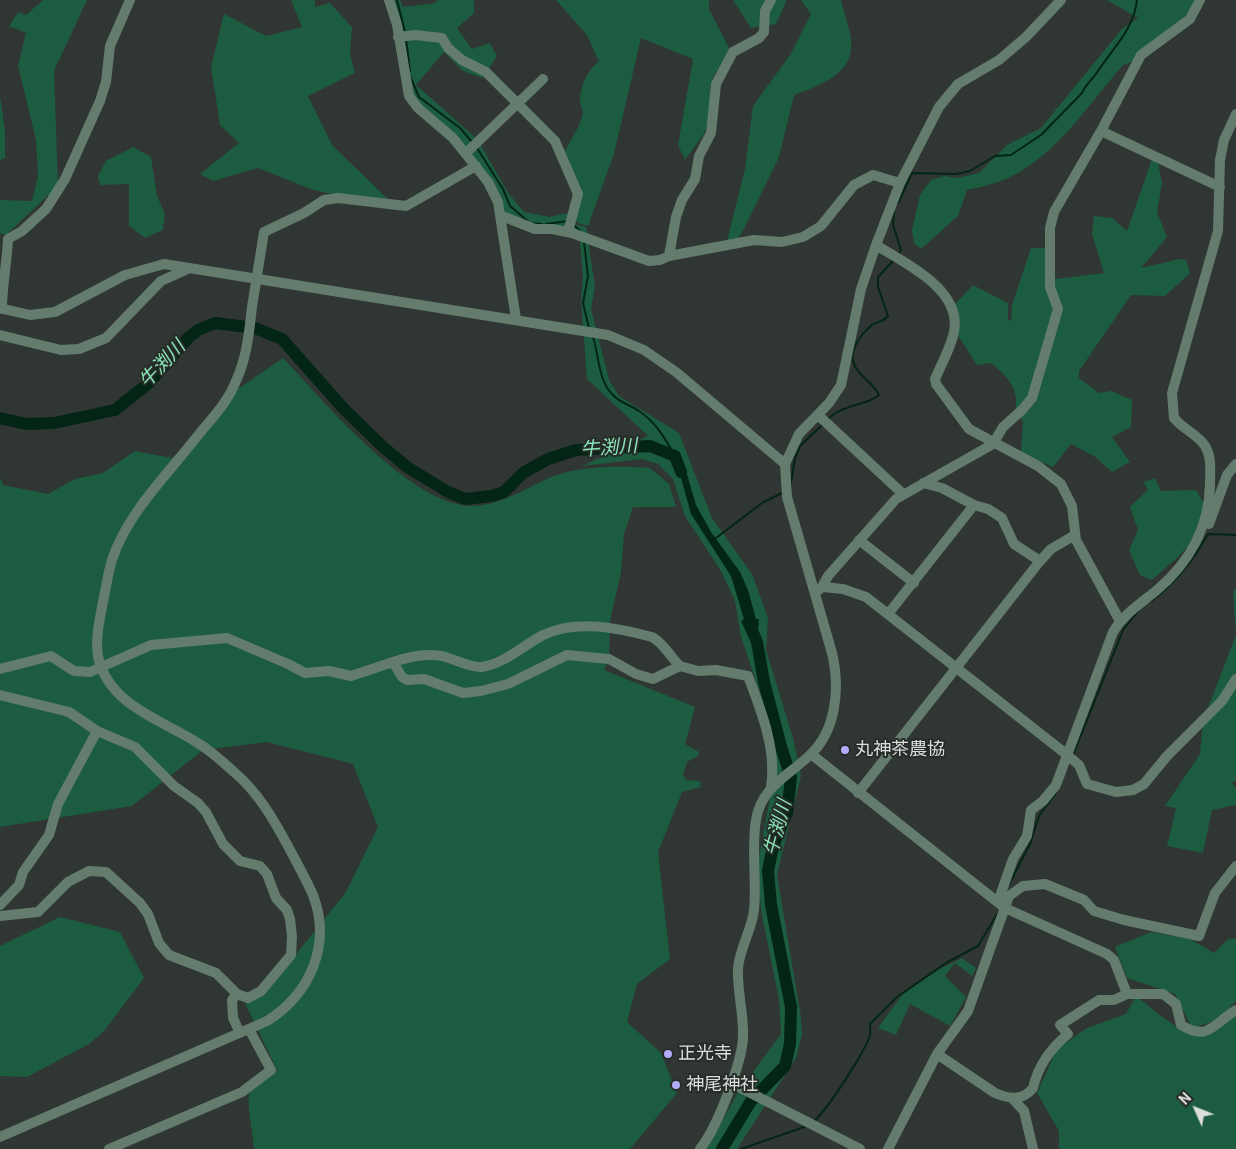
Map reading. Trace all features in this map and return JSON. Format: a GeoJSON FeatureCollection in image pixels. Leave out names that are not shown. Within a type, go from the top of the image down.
{"type":"FeatureCollection","features":[{"type":"Feature","properties":{"kind":"street"},"geometry":{"type":"LineString","coordinates":[[130,0],[110,46],[106,82],[100,101],[65,179],[46,209],[22,231],[4,239],[7,269],[2,284],[1,309],[30,315],[55,312],[126,275],[164,264],[608,335],[644,350],[676,372],[785,464]]}},
{"type":"Feature","properties":{"kind":"street"},"geometry":{"type":"LineString","coordinates":[[389,0],[409,96],[418,108],[440,125],[466,153],[493,192],[502,216],[516,319]]}},
{"type":"Feature","properties":{"kind":"street"},"geometry":{"type":"LineString","coordinates":[[669,256],[676,217],[682,200],[695,179],[699,156],[711,133],[716,84],[733,52],[759,38],[764,32],[765,10],[771,0]]}},
{"type":"Feature","properties":{"kind":"street"},"geometry":{"type":"LineString","coordinates":[[700,1149],[714,1125],[731,1083],[743,1036],[738,966],[754,912],[755,821],[760,803],[771,786],[811,754],[823,739],[829,725],[836,690],[836,672],[819,590],[787,497],[785,464],[799,434],[836,394],[840,385],[861,289],[876,245],[900,183],[939,107],[947,94],[958,84],[999,60],[1026,37],[1061,0]]}},
{"type":"Feature","properties":{"kind":"street"},"geometry":{"type":"LineString","coordinates":[[819,590],[828,576],[903,494],[993,444],[1002,427],[1022,410],[1032,398],[1038,386],[1058,309],[1050,286],[1050,228],[1059,200],[1101,131],[1141,56],[1190,19],[1200,0]]}},
{"type":"Feature","properties":{"kind":"street"},"geometry":{"type":"LineString","coordinates":[[398,37],[415,35],[442,38],[455,54],[486,72],[555,141],[578,194],[568,232]]}},
{"type":"Feature","properties":{"kind":"street"},"geometry":{"type":"LineString","coordinates":[[466,153],[543,79]]}},
{"type":"Feature","properties":{"kind":"street"},"geometry":{"type":"LineString","coordinates":[[888,1149],[937,1054],[968,1011],[1001,905],[1013,859],[1027,836],[1031,810],[1052,792],[1106,648],[1120,621],[1173,575],[1192,550],[1204,524],[1210,494],[1210,463],[1206,447],[1174,418],[1172,392],[1218,231],[1224,140],[1236,114]]}},
{"type":"Feature","properties":{"kind":"street"},"geometry":{"type":"LineString","coordinates":[[1101,131],[1220,187]]}},
{"type":"Feature","properties":{"kind":"street"},"geometry":{"type":"LineString","coordinates":[[0,1137],[266,1022],[290,1003],[311,975],[316,961],[320,924],[313,894],[281,834],[250,788],[201,745],[138,710],[113,687],[101,667],[98,629],[112,561],[135,515],[222,408],[237,381],[250,334],[256,278],[264,232],[304,213],[324,200],[338,198],[406,206],[476,166]]}},
{"type":"Feature","properties":{"kind":"street"},"geometry":{"type":"LineString","coordinates":[[502,216],[536,229],[568,232],[649,261],[754,240],[782,242],[803,237],[821,226],[854,185],[873,174],[900,183]]}},
{"type":"Feature","properties":{"kind":"street"},"geometry":{"type":"LineString","coordinates":[[876,245],[925,276],[944,293],[954,316],[954,334],[936,379],[936,384],[969,429],[993,444],[1038,466],[1061,484],[1072,506],[1075,535],[1120,621]]}},
{"type":"Feature","properties":{"kind":"street"},"geometry":{"type":"LineString","coordinates":[[0,335],[61,350],[79,349],[106,338],[161,281],[191,267]]}},
{"type":"Feature","properties":{"kind":"street"},"geometry":{"type":"LineString","coordinates":[[818,415],[903,494]]}},
{"type":"Feature","properties":{"kind":"street"},"geometry":{"type":"LineString","coordinates":[[1204,524],[1209,524],[1228,475],[1236,464]]}},
{"type":"Feature","properties":{"kind":"street"},"geometry":{"type":"LineString","coordinates":[[923,483],[942,488],[974,505],[988,509],[1002,518],[1014,544],[1040,561]]}},
{"type":"Feature","properties":{"kind":"street"},"geometry":{"type":"LineString","coordinates":[[888,614],[974,505]]}},
{"type":"Feature","properties":{"kind":"street"},"geometry":{"type":"LineString","coordinates":[[858,793],[1050,549],[1075,535]]}},
{"type":"Feature","properties":{"kind":"street"},"geometry":{"type":"LineString","coordinates":[[860,540],[914,583]]}},
{"type":"Feature","properties":{"kind":"street"},"geometry":{"type":"LineString","coordinates":[[819,590],[857,592],[888,614],[1066,754],[1079,765],[1087,784],[1116,792],[1133,790],[1144,784],[1167,756],[1222,701],[1236,679]]}},
{"type":"Feature","properties":{"kind":"street"},"geometry":{"type":"LineString","coordinates":[[0,669],[51,656],[74,671],[90,672],[151,644],[227,638],[305,673],[329,672],[351,676],[414,656],[429,655],[482,667],[497,662],[545,634],[566,629],[603,626],[618,628],[659,640],[671,658],[680,666],[698,671],[716,670],[748,676],[771,752],[773,767],[771,786]]}},
{"type":"Feature","properties":{"kind":"street"},"geometry":{"type":"LineString","coordinates":[[393,662],[402,677],[408,680],[424,679],[464,693],[481,692],[508,684],[567,655],[609,659],[636,674],[653,678],[680,666]]}},
{"type":"Feature","properties":{"kind":"street"},"geometry":{"type":"LineString","coordinates":[[0,695],[70,712],[97,731],[135,747],[174,786],[198,803],[206,812],[223,844],[240,861],[260,866],[267,874],[276,898],[287,910],[292,936],[291,955],[261,991],[248,998],[237,994],[216,973],[168,955],[159,943],[148,914],[140,903],[106,872],[89,871],[68,882],[38,912],[0,916]]}},
{"type":"Feature","properties":{"kind":"street"},"geometry":{"type":"LineString","coordinates":[[0,905],[19,885],[23,872],[49,836],[58,804],[97,731]]}},
{"type":"Feature","properties":{"kind":"street"},"geometry":{"type":"LineString","coordinates":[[811,754],[1001,905],[1107,954],[1114,960],[1126,994]]}},
{"type":"Feature","properties":{"kind":"street"},"geometry":{"type":"LineString","coordinates":[[1001,905],[1014,891],[1023,886],[1045,884],[1084,900],[1094,911],[1124,920],[1199,936],[1215,893],[1236,866]]}},
{"type":"Feature","properties":{"kind":"street"},"geometry":{"type":"LineString","coordinates":[[937,1054],[995,1093],[1012,1098],[1022,1097],[1033,1088],[1036,1072],[1054,1045],[1068,1034],[1060,1025],[1099,1000],[1114,1000],[1126,994],[1154,993],[1170,998],[1176,1004],[1181,1024],[1190,1030],[1200,1032],[1211,1030],[1236,1010]]}},
{"type":"Feature","properties":{"kind":"street"},"geometry":{"type":"LineString","coordinates":[[109,1149],[242,1092],[272,1070],[244,1031],[232,1018],[232,1000],[237,994]]}},
{"type":"Feature","properties":{"kind":"street"},"geometry":{"type":"LineString","coordinates":[[731,1083],[860,1149]]}},
{"type":"Feature","properties":{"kind":"street"},"geometry":{"type":"LineString","coordinates":[[1012,1098],[1024,1111],[1033,1149]]}},
{"type":"Feature","properties":{"kind":"shaded area"},"geometry":{"type":"Polygon","coordinates":[[[43,0],[87,0],[54,71],[58,186],[6,235],[0,233],[0,200],[32,201],[38,176],[36,140],[18,65],[26,33],[9,26],[18,12],[26,15],[43,0]]]}},
{"type":"Feature","properties":{"kind":"shaded area"},"geometry":{"type":"Polygon","coordinates":[[[291,0],[315,0],[315,7],[330,3],[352,27],[350,54],[355,73],[308,96],[332,145],[394,205],[374,203],[313,190],[258,168],[213,181],[200,174],[239,143],[220,125],[211,67],[224,14],[266,36],[302,27],[291,0]]]}},
{"type":"Feature","properties":{"kind":"shaded area"},"geometry":{"type":"Polygon","coordinates":[[[395,0],[400,0],[403,7],[436,3],[437,0],[474,0],[474,13],[457,28],[472,49],[490,43],[497,56],[483,78],[463,71],[444,52],[416,85],[477,139],[509,194],[524,212],[550,217],[567,213],[577,225],[586,227],[595,287],[591,309],[609,380],[619,396],[679,433],[712,518],[752,574],[768,618],[766,650],[793,738],[801,776],[777,875],[801,1017],[802,1035],[796,1058],[737,1149],[707,1149],[737,1094],[781,1034],[779,999],[762,916],[757,867],[775,772],[760,693],[741,637],[735,601],[721,571],[685,516],[673,479],[658,464],[642,459],[582,466],[648,436],[587,379],[581,300],[583,278],[580,240],[535,227],[506,215],[502,203],[411,95],[395,0]]]}},
{"type":"Feature","properties":{"kind":"shaded area"},"geometry":{"type":"Polygon","coordinates":[[[556,0],[709,0],[709,9],[730,50],[713,77],[710,89],[712,112],[704,134],[685,160],[678,145],[693,59],[641,38],[614,154],[588,226],[578,223],[570,215],[576,194],[560,163],[581,121],[583,112],[580,95],[583,84],[588,73],[599,62],[587,35],[556,0]]]}},
{"type":"Feature","properties":{"kind":"shaded area"},"geometry":{"type":"Polygon","coordinates":[[[733,0],[787,0],[776,24],[751,28],[733,0]]]}},
{"type":"Feature","properties":{"kind":"shaded area"},"geometry":{"type":"Polygon","coordinates":[[[801,0],[841,0],[851,41],[851,52],[847,62],[833,77],[824,83],[794,95],[779,157],[744,229],[737,240],[727,241],[745,169],[753,106],[790,55],[811,14],[801,0]]]}},
{"type":"Feature","properties":{"kind":"shaded area"},"geometry":{"type":"Polygon","coordinates":[[[1107,0],[1200,0],[1190,19],[1134,61],[1123,65],[1071,128],[1041,157],[1008,178],[993,184],[967,190],[958,216],[921,249],[914,243],[912,230],[920,195],[931,180],[944,176],[957,178],[979,173],[1007,145],[1041,128],[1122,29],[1138,18],[1107,0]]]}},
{"type":"Feature","properties":{"kind":"shaded area"},"geometry":{"type":"Polygon","coordinates":[[[0,96],[5,131],[5,158],[0,160],[0,96]]]}},
{"type":"Feature","properties":{"kind":"shaded area"},"geometry":{"type":"Polygon","coordinates":[[[133,147],[151,157],[157,196],[165,214],[163,230],[145,238],[129,226],[129,184],[100,185],[98,176],[106,161],[133,147]]]}},
{"type":"Feature","properties":{"kind":"shaded area"},"geometry":{"type":"Polygon","coordinates":[[[1152,159],[1158,163],[1162,183],[1157,212],[1167,237],[1141,268],[1180,259],[1186,260],[1190,273],[1165,296],[1131,295],[1079,371],[1079,378],[1099,393],[1111,391],[1132,400],[1131,427],[1112,437],[1130,462],[1112,472],[1094,456],[1071,444],[1053,467],[1021,453],[1023,421],[1015,413],[1016,397],[1014,390],[1003,373],[991,363],[977,365],[957,334],[954,305],[973,285],[1008,303],[1008,320],[1011,321],[1012,305],[1031,248],[1045,248],[1050,272],[1056,279],[1104,273],[1092,234],[1094,216],[1112,218],[1127,231],[1152,159]]]}},
{"type":"Feature","properties":{"kind":"shaded area"},"geometry":{"type":"Polygon","coordinates":[[[283,358],[370,448],[397,471],[424,490],[450,502],[474,506],[485,505],[511,496],[563,473],[595,468],[650,468],[669,484],[676,507],[633,507],[624,534],[621,572],[610,621],[609,659],[604,670],[695,707],[685,744],[699,752],[698,756],[687,762],[683,775],[686,780],[700,781],[701,787],[682,792],[658,852],[670,959],[637,984],[627,1022],[661,1053],[677,1093],[630,1149],[254,1149],[249,1113],[249,1093],[277,1070],[245,1003],[265,993],[346,892],[378,827],[353,764],[267,742],[203,750],[132,806],[0,827],[0,477],[3,485],[48,494],[75,479],[103,473],[135,451],[172,458],[216,417],[229,395],[283,358]]]}},
{"type":"Feature","properties":{"kind":"shaded area"},"geometry":{"type":"Polygon","coordinates":[[[675,456],[686,471],[696,505],[711,532],[740,572],[748,590],[756,619],[759,619],[757,642],[749,638],[741,621],[744,619],[731,576],[691,514],[675,456]]]}},
{"type":"Feature","properties":{"kind":"shaded area"},"geometry":{"type":"Polygon","coordinates":[[[1155,478],[1161,491],[1196,490],[1205,505],[1195,538],[1178,557],[1152,580],[1140,575],[1129,550],[1138,530],[1130,507],[1148,490],[1143,482],[1155,478]]]}},
{"type":"Feature","properties":{"kind":"shaded area"},"geometry":{"type":"Polygon","coordinates":[[[1236,588],[1236,635],[1233,592],[1236,588]]]}},
{"type":"Feature","properties":{"kind":"shaded area"},"geometry":{"type":"Polygon","coordinates":[[[1236,635],[1236,780],[1232,783],[1236,788],[1236,805],[1212,810],[1203,853],[1167,846],[1176,808],[1165,806],[1200,754],[1203,721],[1236,635]]]}},
{"type":"Feature","properties":{"kind":"shaded area"},"geometry":{"type":"Polygon","coordinates":[[[60,917],[120,932],[144,978],[104,1031],[89,1044],[27,1077],[0,1076],[0,946],[60,917]]]}},
{"type":"Feature","properties":{"kind":"shaded area"},"geometry":{"type":"Polygon","coordinates":[[[1151,932],[1190,939],[1214,953],[1228,939],[1236,939],[1236,1001],[1218,1020],[1192,1028],[1175,994],[1127,978],[1115,947],[1151,932]]]}},
{"type":"Feature","properties":{"kind":"shaded area"},"geometry":{"type":"Polygon","coordinates":[[[962,958],[976,968],[972,976],[955,963],[945,976],[966,997],[950,1026],[910,1004],[896,1035],[878,1028],[903,994],[938,970],[962,958]]]}},
{"type":"Feature","properties":{"kind":"shaded area"},"geometry":{"type":"Polygon","coordinates":[[[1136,996],[1171,1023],[1192,1034],[1210,1034],[1217,1031],[1236,1016],[1236,1149],[1059,1149],[1059,1131],[1037,1093],[1057,1049],[1087,1028],[1126,1014],[1136,996]]]}},
{"type":"Feature","properties":{"kind":"waterway"},"geometry":{"type":"LineString","coordinates":[[397,0],[405,32]]}},
{"type":"Feature","properties":{"kind":"waterway"},"geometry":{"type":"LineString","coordinates":[[898,203],[912,173],[956,174],[970,171],[995,156],[1011,155],[1041,135],[1082,93],[1116,46],[1132,20],[1137,0]]}},
{"type":"Feature","properties":{"kind":"waterway"},"geometry":{"type":"LineString","coordinates":[[406,39],[410,71]]}},
{"type":"Feature","properties":{"kind":"waterway"},"geometry":{"type":"LineString","coordinates":[[410,76],[419,97],[460,128],[472,142]]}},
{"type":"Feature","properties":{"kind":"waterway"},"geometry":{"type":"LineString","coordinates":[[477,148],[503,189],[510,206],[530,223],[542,224]]}},
{"type":"Feature","properties":{"kind":"waterway"},"geometry":{"type":"LineString","coordinates":[[894,212],[893,225],[901,250],[898,255]]}},
{"type":"Feature","properties":{"kind":"waterway"},"geometry":{"type":"LineString","coordinates":[[546,224],[568,221]]}},
{"type":"Feature","properties":{"kind":"waterway"},"geometry":{"type":"LineString","coordinates":[[574,225],[581,232]]}},
{"type":"Feature","properties":{"kind":"waterway"},"geometry":{"type":"LineString","coordinates":[[584,242],[588,276],[583,303],[589,328]]}},
{"type":"Feature","properties":{"kind":"waterway"},"geometry":{"type":"LineString","coordinates":[[827,420],[841,410],[874,399],[879,395],[856,368],[853,356],[856,345],[863,334],[872,325],[888,316],[878,287],[878,277],[893,261]]}},
{"type":"Feature","properties":{"kind":"waterway","name":"牛渕川"},"geometry":{"type":"LineString","coordinates":[[0,418],[26,424],[54,423],[115,410],[149,383],[189,337],[198,330],[215,323],[255,328],[282,339],[343,408],[382,446],[407,467],[448,492],[465,499],[492,496],[504,492],[523,473],[548,459],[576,450],[650,446],[675,456],[681,472]]}},
{"type":"Feature","properties":{"kind":"waterway"},"geometry":{"type":"LineString","coordinates":[[593,337],[604,383],[608,389],[619,400],[651,420],[675,456]]}},
{"type":"Feature","properties":{"kind":"waterway"},"geometry":{"type":"LineString","coordinates":[[790,489],[795,458],[800,446],[822,425]]}},
{"type":"Feature","properties":{"kind":"waterway"},"geometry":{"type":"LineString","coordinates":[[716,538],[762,503],[784,492]]}},
{"type":"Feature","properties":{"kind":"waterway"},"geometry":{"type":"LineString","coordinates":[[1151,601],[1183,571],[1208,534],[1236,535]]}},
{"type":"Feature","properties":{"kind":"waterway"},"geometry":{"type":"LineString","coordinates":[[1073,755],[1123,630],[1139,610]]}},
{"type":"Feature","properties":{"kind":"waterway","name":"牛渕川"},"geometry":{"type":"LineString","coordinates":[[722,1149],[751,1101],[785,1066],[790,1044],[791,1007],[771,905],[768,871],[773,846],[787,813],[791,777],[764,682],[757,642],[751,628]]}},
{"type":"Feature","properties":{"kind":"waterway"},"geometry":{"type":"LineString","coordinates":[[1008,886],[1030,844],[1039,816],[1056,793]]}},
{"type":"Feature","properties":{"kind":"waterway"},"geometry":{"type":"LineString","coordinates":[[813,1122],[836,1094],[861,1054],[870,1035],[870,1024],[897,997],[946,963],[978,946],[999,911]]}},
{"type":"Feature","properties":{"kind":"waterway"},"geometry":{"type":"LineString","coordinates":[[741,1149],[807,1126]]}},
{"type":"Feature","properties":{"kind":"place","name":"丸神茶農協"},"geometry":{"type":"Point","coordinates":[845,750]}},
{"type":"Feature","properties":{"kind":"place","name":"正光寺"},"geometry":{"type":"Point","coordinates":[668,1054]}},
{"type":"Feature","properties":{"kind":"place","name":"神尾神社"},"geometry":{"type":"Point","coordinates":[676,1085]}}]}
